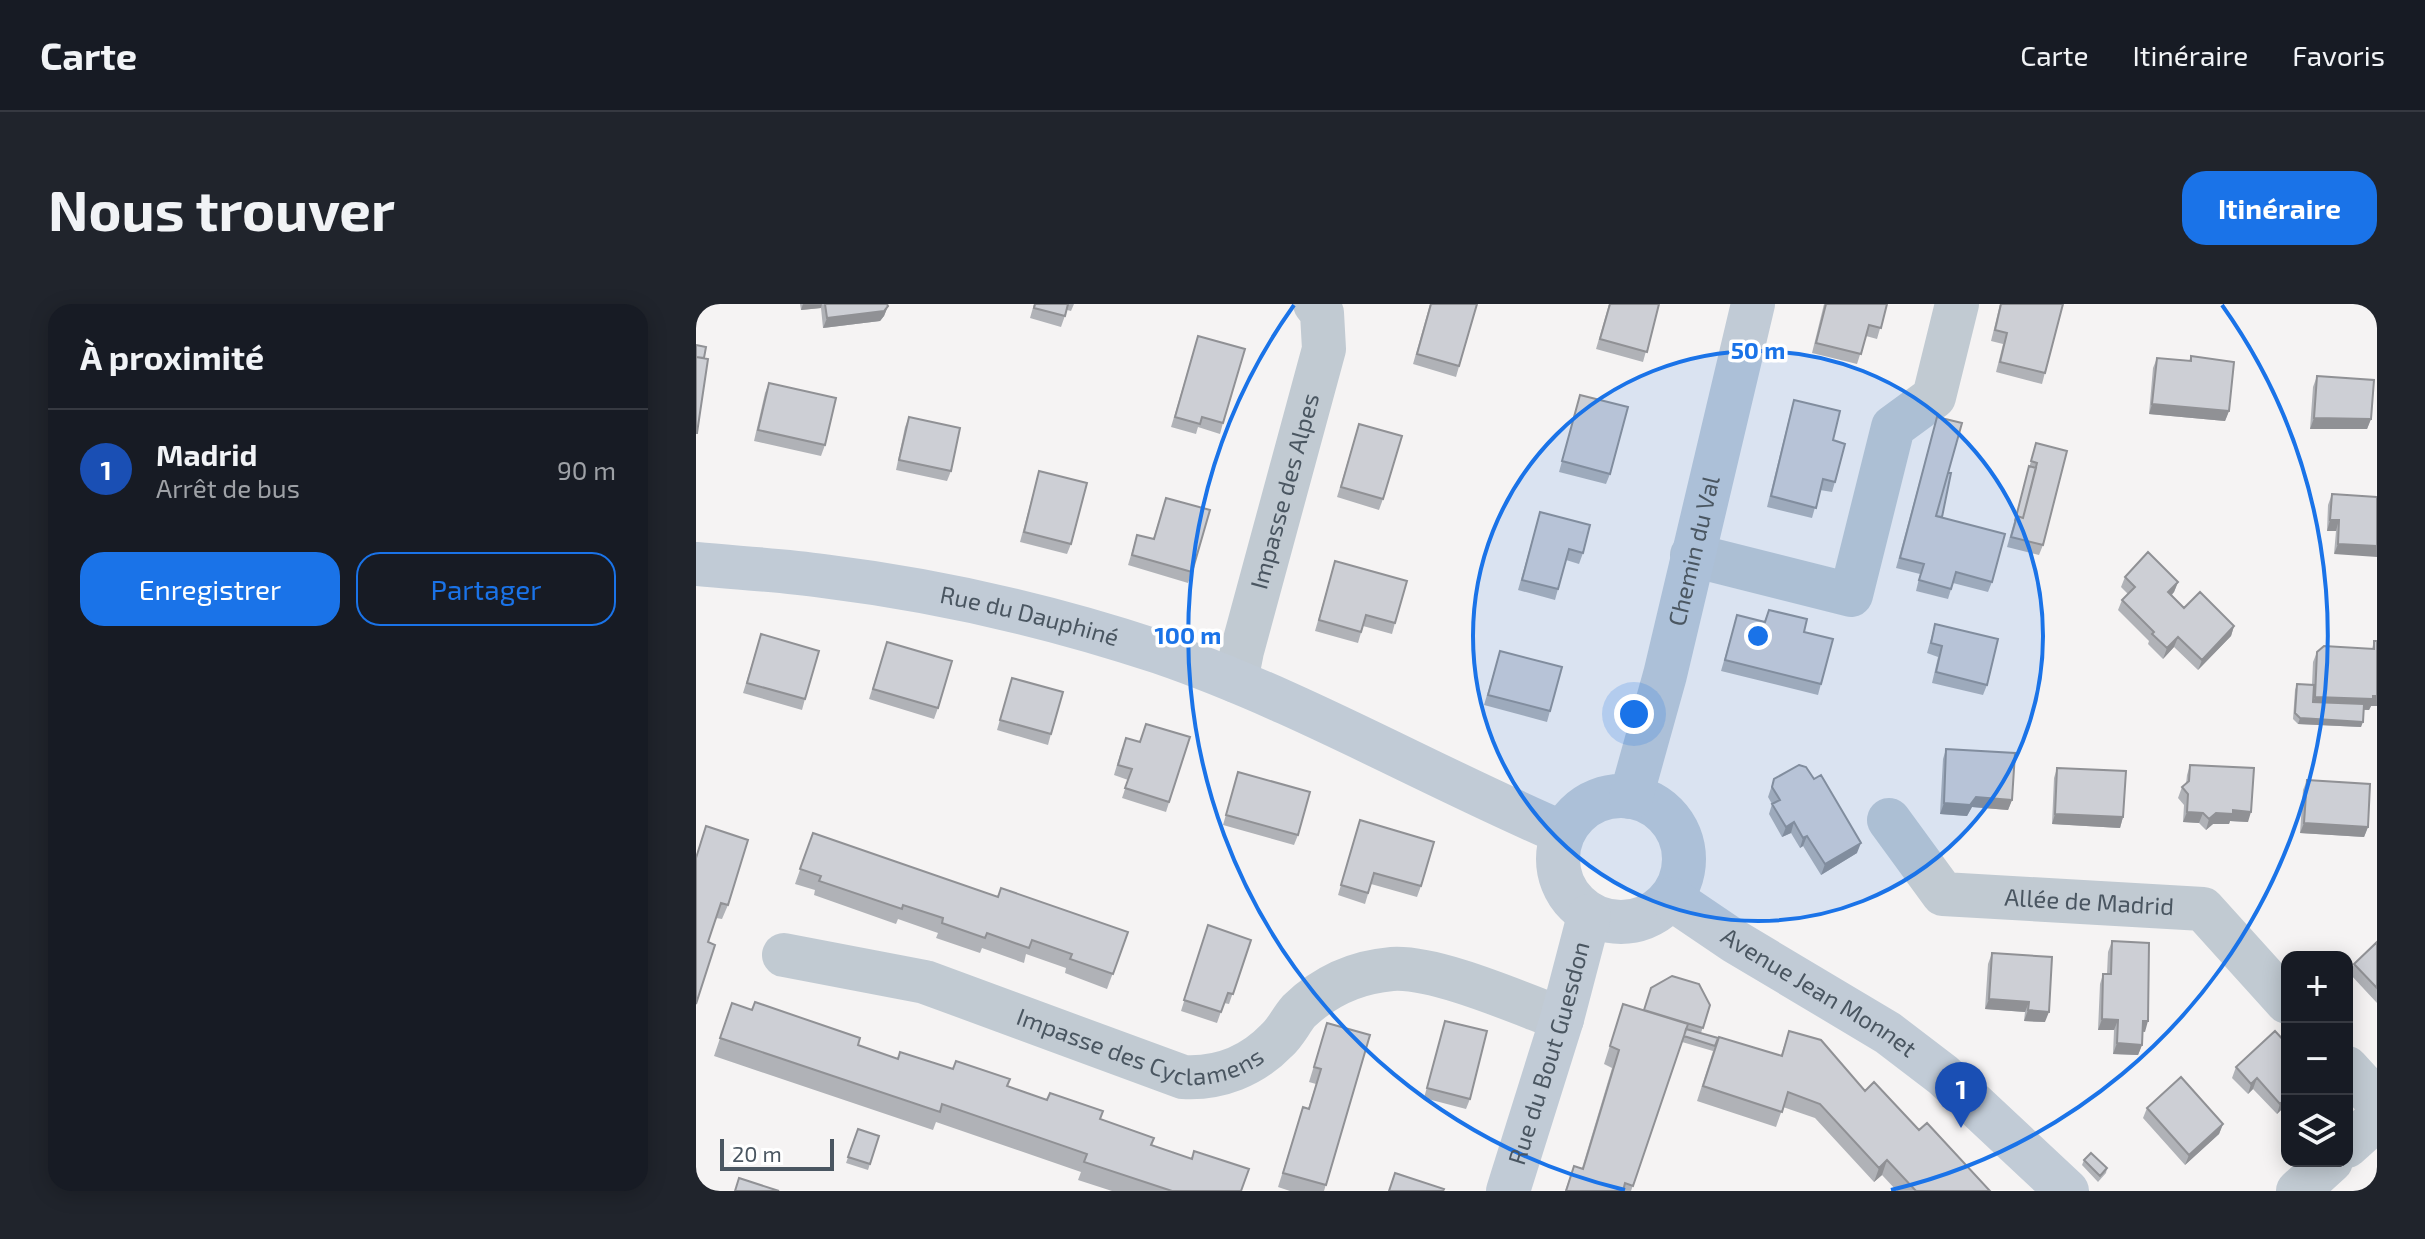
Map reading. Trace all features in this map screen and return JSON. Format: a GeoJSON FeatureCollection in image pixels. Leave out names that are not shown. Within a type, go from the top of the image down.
{"type":"FeatureCollection","features":[{"type":"Feature","properties":{"kind":"street","name":"Impasse des Alpes"},"geometry":{"type":"LineString","coordinates":[[1236,681],[1324,349],[1322,313],[1315,304]]}},
{"type":"Feature","properties":{"kind":"street","name":"Chemin du Val"},"geometry":{"type":"LineString","coordinates":[[1631,797],[1665,675],[1753,304]]}},
{"type":"Feature","properties":{"kind":"street"},"geometry":{"type":"LineString","coordinates":[[1692,555],[1851,595],[1893,427],[1934,397],[1957,304]]}},
{"type":"Feature","properties":{"kind":"street","name":"Rue du Dauphiné"},"geometry":{"type":"LineString","coordinates":[[696,564],[823,576],[913,589],[1085,630],[1159,652],[1236,681],[1563,833]]}},
{"type":"Feature","properties":{"kind":"street"},"geometry":{"type":"LineString","coordinates":[[1614,796],[1631,797],[1650,802],[1668,816],[1679,831],[1685,850],[1684,876],[1672,899],[1646,919],[1625,924],[1589,916],[1572,900],[1560,877],[1557,854],[1563,833],[1577,814],[1592,803],[1614,796]]}},
{"type":"Feature","properties":{"kind":"street","name":"Allée de Madrid"},"geometry":{"type":"LineString","coordinates":[[1889,820],[1943,894],[2203,909],[2281,995]]}},
{"type":"Feature","properties":{"kind":"street","name":"Avenue Jean Monnet"},"geometry":{"type":"LineString","coordinates":[[1672,899],[1734,941],[1888,1033],[1943,1075],[2067,1191]]}},
{"type":"Feature","properties":{"kind":"street","name":"Rue du Bout Guesdon"},"geometry":{"type":"LineString","coordinates":[[1508,1191],[1562,1019],[1589,916]]}},
{"type":"Feature","properties":{"kind":"street","name":"Impasse des Cyclamens"},"geometry":{"type":"LineString","coordinates":[[784,955],[925,982],[1183,1077],[1206,1078],[1244,1066],[1277,1040],[1299,1012],[1329,987],[1356,975],[1395,969],[1425,973],[1472,986],[1562,1019]]}},
{"type":"Feature","properties":{"kind":"street"},"geometry":{"type":"LineString","coordinates":[[2353,1075],[2377,1101]]}},
{"type":"Feature","properties":{"kind":"street"},"geometry":{"type":"LineString","coordinates":[[2353,1141],[2377,1119]]}},
{"type":"Feature","properties":{"kind":"street"},"geometry":{"type":"LineString","coordinates":[[2298,1191],[2324,1167]]}},
{"type":"Feature","properties":{"kind":"building"},"geometry":{"type":"Polygon","coordinates":[[[825,304],[888,306],[884,311],[827,318],[825,304]]]}},
{"type":"Feature","properties":{"kind":"building"},"geometry":{"type":"Polygon","coordinates":[[[1035,304],[1068,304],[1065,316],[1034,308],[1035,304]]]}},
{"type":"Feature","properties":{"kind":"building"},"geometry":{"type":"Polygon","coordinates":[[[1431,304],[1477,304],[1459,366],[1417,354],[1431,304]]]}},
{"type":"Feature","properties":{"kind":"building"},"geometry":{"type":"Polygon","coordinates":[[[1610,304],[1659,304],[1647,352],[1600,339],[1610,304]]]}},
{"type":"Feature","properties":{"kind":"building"},"geometry":{"type":"Polygon","coordinates":[[[1826,304],[1887,304],[1881,328],[1869,325],[1861,354],[1816,343],[1826,304]]]}},
{"type":"Feature","properties":{"kind":"building"},"geometry":{"type":"Polygon","coordinates":[[[2001,304],[2063,304],[2045,373],[2000,362],[2007,333],[1995,330],[2001,304]]]}},
{"type":"Feature","properties":{"kind":"building"},"geometry":{"type":"Polygon","coordinates":[[[1198,336],[1245,349],[1223,423],[1202,417],[1200,424],[1175,417],[1198,336]]]}},
{"type":"Feature","properties":{"kind":"building"},"geometry":{"type":"Polygon","coordinates":[[[696,345],[706,347],[704,358],[696,357],[696,345]]]}},
{"type":"Feature","properties":{"kind":"building"},"geometry":{"type":"Polygon","coordinates":[[[2191,356],[2234,362],[2229,411],[2152,404],[2157,358],[2191,361],[2191,356]]]}},
{"type":"Feature","properties":{"kind":"building"},"geometry":{"type":"Polygon","coordinates":[[[696,357],[708,359],[697,433],[696,433],[696,357]]]}},
{"type":"Feature","properties":{"kind":"building"},"geometry":{"type":"Polygon","coordinates":[[[2317,376],[2374,380],[2371,419],[2314,418],[2317,376]]]}},
{"type":"Feature","properties":{"kind":"building"},"geometry":{"type":"Polygon","coordinates":[[[769,383],[836,398],[825,445],[758,430],[769,383]]]}},
{"type":"Feature","properties":{"kind":"building"},"geometry":{"type":"Polygon","coordinates":[[[1580,395],[1628,407],[1610,474],[1562,461],[1580,395]]]}},
{"type":"Feature","properties":{"kind":"building"},"geometry":{"type":"Polygon","coordinates":[[[1794,400],[1840,411],[1833,440],[1845,444],[1835,482],[1823,479],[1816,508],[1771,496],[1794,400]]]}},
{"type":"Feature","properties":{"kind":"building"},"geometry":{"type":"Polygon","coordinates":[[[909,417],[960,428],[951,471],[899,460],[909,417]]]}},
{"type":"Feature","properties":{"kind":"building"},"geometry":{"type":"Polygon","coordinates":[[[1937,417],[1962,423],[1936,516],[2005,534],[1992,582],[1956,572],[1951,589],[1919,580],[1924,564],[1900,558],[1937,417]]]}},
{"type":"Feature","properties":{"kind":"building"},"geometry":{"type":"Polygon","coordinates":[[[1359,424],[1402,436],[1383,499],[1341,487],[1359,424]]]}},
{"type":"Feature","properties":{"kind":"building"},"geometry":{"type":"Polygon","coordinates":[[[2036,443],[2067,451],[2043,545],[2011,537],[2017,516],[2023,518],[2037,463],[2031,461],[2036,443]]]}},
{"type":"Feature","properties":{"kind":"building"},"geometry":{"type":"Polygon","coordinates":[[[2029,466],[2036,468],[2023,518],[2017,516],[2015,521],[2029,466]]]}},
{"type":"Feature","properties":{"kind":"building"},"geometry":{"type":"Polygon","coordinates":[[[1039,471],[1087,483],[1071,544],[1024,532],[1039,471]]]}},
{"type":"Feature","properties":{"kind":"building"},"geometry":{"type":"Polygon","coordinates":[[[1948,473],[1951,473],[1942,517],[1936,516],[1948,473]]]}},
{"type":"Feature","properties":{"kind":"building"},"geometry":{"type":"Polygon","coordinates":[[[2332,494],[2377,497],[2377,546],[2338,544],[2339,520],[2330,520],[2332,494]]]}},
{"type":"Feature","properties":{"kind":"building"},"geometry":{"type":"Polygon","coordinates":[[[1166,498],[1210,510],[1192,572],[1132,555],[1137,535],[1154,539],[1166,498]]]}},
{"type":"Feature","properties":{"kind":"building"},"geometry":{"type":"Polygon","coordinates":[[[1540,512],[1590,525],[1583,553],[1569,549],[1558,589],[1522,580],[1540,512]]]}},
{"type":"Feature","properties":{"kind":"building"},"geometry":{"type":"Polygon","coordinates":[[[2148,552],[2178,582],[2168,592],[2184,608],[2200,592],[2234,626],[2202,660],[2178,637],[2167,648],[2122,600],[2135,587],[2125,577],[2148,552]]]}},
{"type":"Feature","properties":{"kind":"building"},"geometry":{"type":"Polygon","coordinates":[[[1335,561],[1407,581],[1395,623],[1366,615],[1361,632],[1319,620],[1335,561]]]}},
{"type":"Feature","properties":{"kind":"building"},"geometry":{"type":"Polygon","coordinates":[[[1769,610],[1807,619],[1804,632],[1833,639],[1821,684],[1725,660],[1737,615],[1765,622],[1769,610]]]}},
{"type":"Feature","properties":{"kind":"building"},"geometry":{"type":"Polygon","coordinates":[[[1935,624],[1998,639],[1987,685],[1936,672],[1942,646],[1931,643],[1935,624]]]}},
{"type":"Feature","properties":{"kind":"building"},"geometry":{"type":"Polygon","coordinates":[[[761,634],[819,651],[805,699],[747,683],[761,634]]]}},
{"type":"Feature","properties":{"kind":"building"},"geometry":{"type":"Polygon","coordinates":[[[2374,641],[2377,641],[2377,696],[2373,699],[2315,697],[2317,652],[2324,646],[2374,649],[2374,641]]]}},
{"type":"Feature","properties":{"kind":"building"},"geometry":{"type":"Polygon","coordinates":[[[887,642],[952,661],[938,708],[873,689],[887,642]]]}},
{"type":"Feature","properties":{"kind":"building"},"geometry":{"type":"Polygon","coordinates":[[[1500,651],[1562,667],[1550,711],[1488,695],[1500,651]]]}},
{"type":"Feature","properties":{"kind":"building"},"geometry":{"type":"Polygon","coordinates":[[[1012,678],[1063,692],[1051,734],[1000,720],[1012,678]]]}},
{"type":"Feature","properties":{"kind":"building"},"geometry":{"type":"Polygon","coordinates":[[[2297,684],[2314,685],[2313,702],[2364,704],[2363,722],[2300,718],[2295,713],[2297,684]]]}},
{"type":"Feature","properties":{"kind":"building"},"geometry":{"type":"Polygon","coordinates":[[[1146,724],[1190,737],[1169,802],[1125,788],[1132,769],[1118,765],[1126,738],[1140,742],[1146,724]]]}},
{"type":"Feature","properties":{"kind":"building"},"geometry":{"type":"Polygon","coordinates":[[[1946,749],[2015,753],[2012,800],[1976,797],[1970,805],[1944,803],[1946,749]]]}},
{"type":"Feature","properties":{"kind":"building"},"geometry":{"type":"Polygon","coordinates":[[[1799,765],[1806,767],[1814,779],[1821,775],[1861,843],[1825,864],[1807,836],[1803,838],[1794,822],[1786,827],[1772,804],[1780,800],[1772,787],[1774,779],[1799,765]]]}},
{"type":"Feature","properties":{"kind":"building"},"geometry":{"type":"Polygon","coordinates":[[[2190,765],[2254,768],[2251,812],[2233,810],[2233,814],[2216,813],[2209,819],[2203,813],[2187,812],[2188,794],[2182,787],[2189,781],[2190,765]]]}},
{"type":"Feature","properties":{"kind":"building"},"geometry":{"type":"Polygon","coordinates":[[[2057,768],[2126,771],[2123,817],[2055,814],[2057,768]]]}},
{"type":"Feature","properties":{"kind":"building"},"geometry":{"type":"Polygon","coordinates":[[[1238,772],[1310,792],[1298,835],[1226,815],[1238,772]]]}},
{"type":"Feature","properties":{"kind":"building"},"geometry":{"type":"Polygon","coordinates":[[[2307,780],[2370,784],[2368,827],[2304,823],[2307,780]]]}},
{"type":"Feature","properties":{"kind":"building"},"geometry":{"type":"Polygon","coordinates":[[[1360,820],[1434,842],[1421,886],[1374,873],[1368,893],[1341,885],[1360,820]]]}},
{"type":"Feature","properties":{"kind":"building"},"geometry":{"type":"Polygon","coordinates":[[[706,826],[748,840],[728,905],[721,903],[708,942],[715,945],[696,1004],[696,858],[706,826]]]}},
{"type":"Feature","properties":{"kind":"building"},"geometry":{"type":"Polygon","coordinates":[[[813,833],[998,897],[1001,888],[1128,932],[1113,974],[1070,959],[1072,954],[1032,940],[1029,948],[987,933],[985,938],[942,923],[943,918],[903,905],[902,909],[819,881],[821,876],[800,869],[813,833]]]}},
{"type":"Feature","properties":{"kind":"building"},"geometry":{"type":"Polygon","coordinates":[[[1208,925],[1251,940],[1233,994],[1228,993],[1221,1012],[1184,1000],[1208,925]]]}},
{"type":"Feature","properties":{"kind":"building"},"geometry":{"type":"Polygon","coordinates":[[[2112,941],[2149,943],[2148,1021],[2143,1021],[2142,1045],[2117,1043],[2118,1020],[2102,1019],[2103,974],[2111,974],[2112,941]]]}},
{"type":"Feature","properties":{"kind":"building"},"geometry":{"type":"Polygon","coordinates":[[[2377,942],[2377,988],[2354,964],[2377,942]]]}},
{"type":"Feature","properties":{"kind":"building"},"geometry":{"type":"Polygon","coordinates":[[[1992,953],[2052,957],[2049,1012],[2028,1010],[2029,1002],[1989,999],[1992,953]]]}},
{"type":"Feature","properties":{"kind":"building"},"geometry":{"type":"Polygon","coordinates":[[[1672,976],[1699,984],[1710,1005],[1703,1028],[1644,1010],[1651,988],[1672,976]]]}},
{"type":"Feature","properties":{"kind":"building"},"geometry":{"type":"Polygon","coordinates":[[[755,1002],[860,1038],[858,1045],[898,1059],[900,1052],[953,1069],[956,1061],[1010,1079],[1007,1086],[1047,1100],[1050,1093],[1103,1111],[1100,1119],[1154,1138],[1151,1145],[1192,1159],[1194,1151],[1249,1169],[1241,1191],[1172,1191],[1084,1162],[1087,1154],[942,1104],[940,1112],[720,1038],[732,1003],[752,1010],[755,1002]]]}},
{"type":"Feature","properties":{"kind":"building"},"geometry":{"type":"Polygon","coordinates":[[[1623,1004],[1688,1024],[1633,1186],[1625,1183],[1623,1191],[1566,1191],[1574,1166],[1583,1169],[1619,1050],[1610,1046],[1623,1004]]]}},
{"type":"Feature","properties":{"kind":"building"},"geometry":{"type":"Polygon","coordinates":[[[1445,1021],[1487,1031],[1470,1099],[1427,1088],[1445,1021]]]}},
{"type":"Feature","properties":{"kind":"building"},"geometry":{"type":"Polygon","coordinates":[[[1327,1023],[1370,1035],[1326,1185],[1283,1173],[1303,1107],[1309,1109],[1321,1069],[1314,1067],[1327,1023]]]}},
{"type":"Feature","properties":{"kind":"building"},"geometry":{"type":"Polygon","coordinates":[[[1686,1029],[1718,1038],[1715,1046],[1684,1036],[1686,1029]]]}},
{"type":"Feature","properties":{"kind":"building"},"geometry":{"type":"Polygon","coordinates":[[[1789,1031],[1821,1040],[1865,1091],[1874,1082],[1919,1130],[1927,1123],[1990,1191],[1916,1191],[1887,1160],[1879,1168],[1820,1104],[1788,1092],[1782,1112],[1703,1086],[1719,1037],[1782,1056],[1789,1031]]]}},
{"type":"Feature","properties":{"kind":"building"},"geometry":{"type":"Polygon","coordinates":[[[2275,1031],[2281,1038],[2281,1103],[2257,1078],[2251,1084],[2236,1067],[2275,1031]]]}},
{"type":"Feature","properties":{"kind":"building"},"geometry":{"type":"Polygon","coordinates":[[[2181,1077],[2223,1124],[2189,1155],[2147,1108],[2181,1077]]]}},
{"type":"Feature","properties":{"kind":"building"},"geometry":{"type":"Polygon","coordinates":[[[858,1129],[879,1136],[870,1164],[848,1157],[858,1129]]]}},
{"type":"Feature","properties":{"kind":"building"},"geometry":{"type":"Polygon","coordinates":[[[2091,1153],[2107,1168],[2100,1176],[2084,1160],[2091,1153]]]}},
{"type":"Feature","properties":{"kind":"building"},"geometry":{"type":"Polygon","coordinates":[[[1395,1173],[1444,1189],[1389,1191],[1395,1173]]]}},
{"type":"Feature","properties":{"kind":"building"},"geometry":{"type":"Polygon","coordinates":[[[739,1178],[779,1191],[735,1191],[739,1178]]]}},
{"type":"Feature","properties":{"kind":"place","name":"Madrid"},"geometry":{"type":"Point","coordinates":[1961,1128]}}]}
